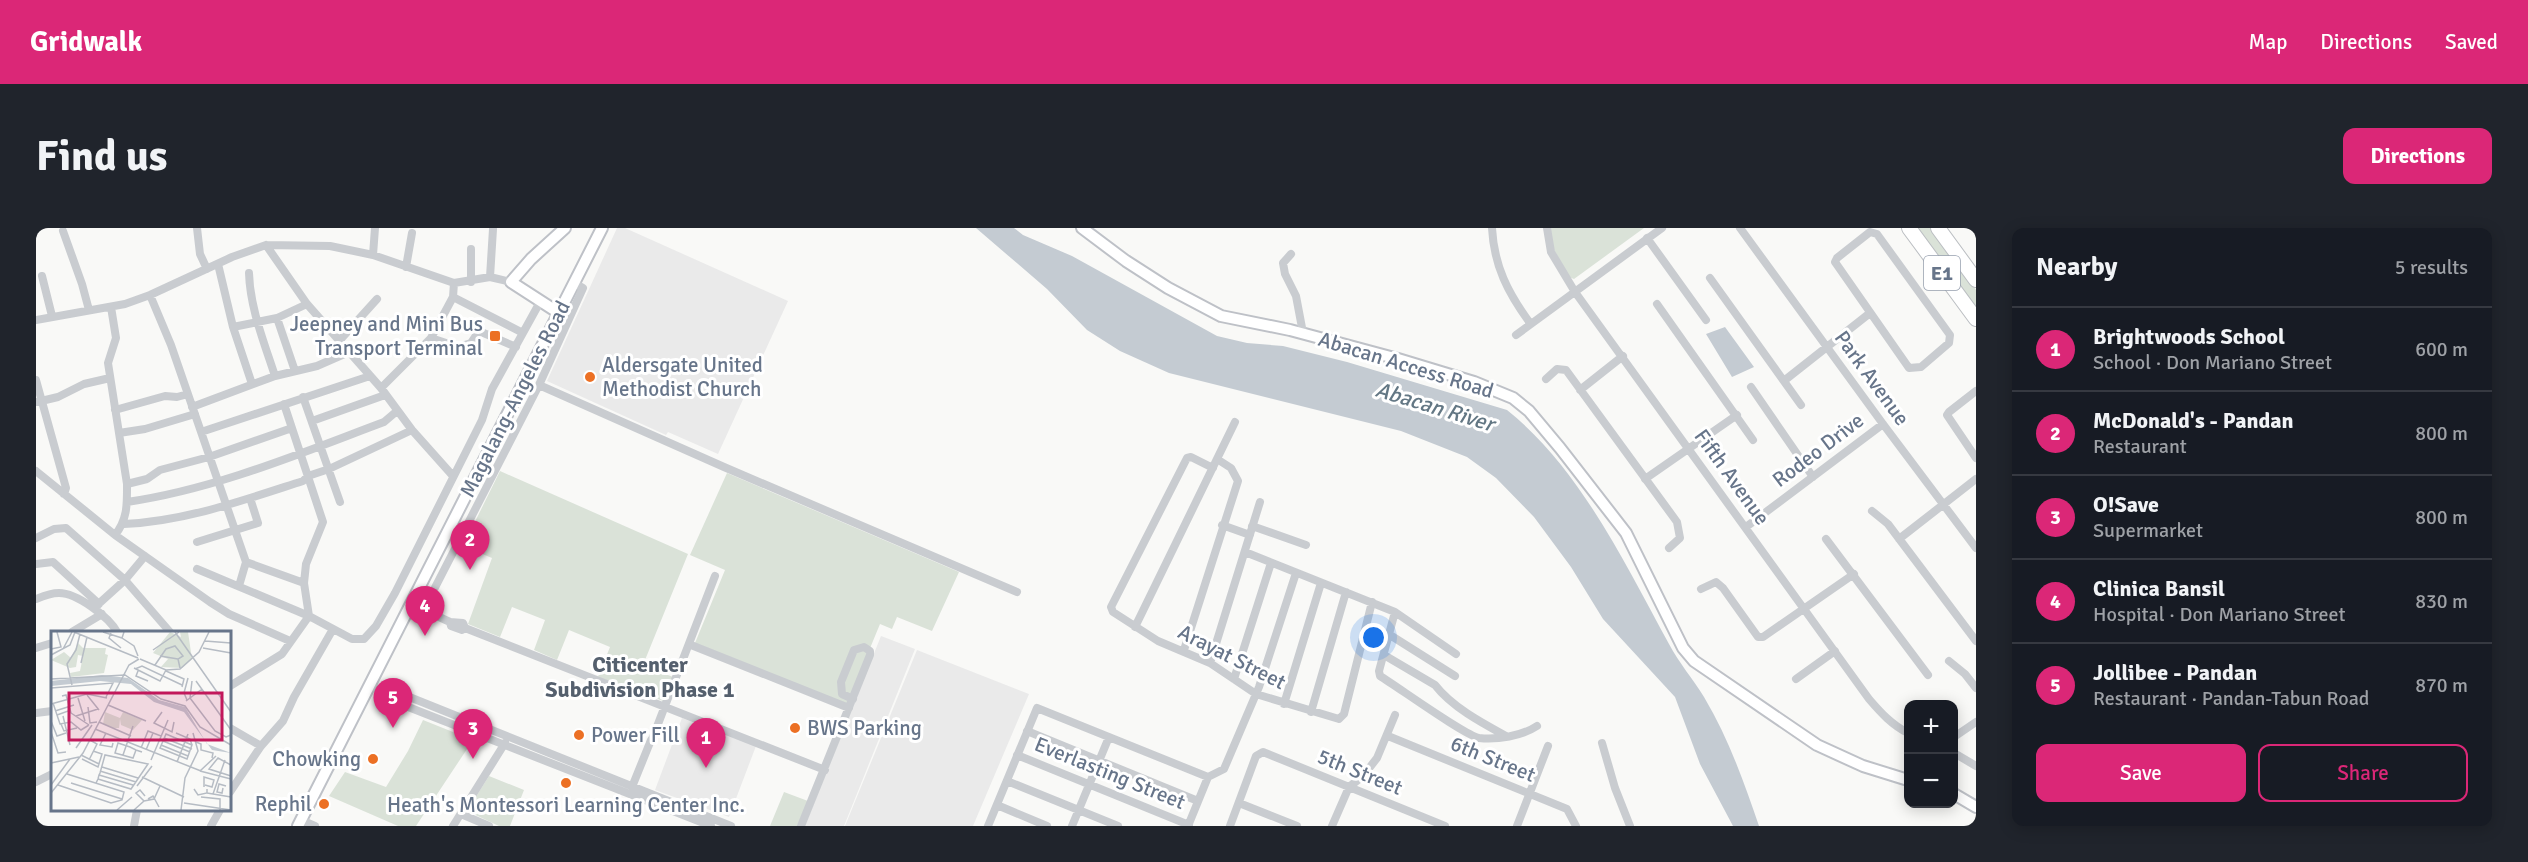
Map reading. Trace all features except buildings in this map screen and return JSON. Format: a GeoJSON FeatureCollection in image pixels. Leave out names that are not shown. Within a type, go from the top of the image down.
{"type":"FeatureCollection","features":[{"type":"Feature","properties":{"kind":"highway","name":"E1"},"geometry":{"type":"LineString","coordinates":[[1909,228],[1976,319]]}},
{"type":"Feature","properties":{"kind":"highway","name":"E1"},"geometry":{"type":"LineString","coordinates":[[1938,228],[1976,280]]}},
{"type":"Feature","properties":{"kind":"street"},"geometry":{"type":"LineString","coordinates":[[197,228],[200,254],[207,270]]}},
{"type":"Feature","properties":{"kind":"street"},"geometry":{"type":"LineString","coordinates":[[373,255],[375,228]]}},
{"type":"Feature","properties":{"kind":"street"},"geometry":{"type":"LineString","coordinates":[[511,282],[531,259],[565,228]]}},
{"type":"Feature","properties":{"kind":"street","name":"Magalang-Angeles Road"},"geometry":{"type":"LineString","coordinates":[[299,823],[602,228]]}},
{"type":"Feature","properties":{"kind":"street","name":"Abacan Access Road"},"geometry":{"type":"LineString","coordinates":[[1082,228],[1126,261],[1221,316],[1303,333],[1398,359],[1473,382],[1507,396],[1521,405],[1560,448],[1626,532],[1683,648],[1694,661],[1817,745],[1863,766],[1904,779]]}},
{"type":"Feature","properties":{"kind":"street"},"geometry":{"type":"LineString","coordinates":[[1492,228],[1493,248],[1500,274],[1512,300],[1530,323]]}},
{"type":"Feature","properties":{"kind":"street","name":"Fifth Avenue"},"geometry":{"type":"LineString","coordinates":[[1548,228],[1551,252],[1575,292],[1881,713],[1904,731]]}},
{"type":"Feature","properties":{"kind":"street"},"geometry":{"type":"LineString","coordinates":[[1516,335],[1662,228]]}},
{"type":"Feature","properties":{"kind":"street","name":"Park Avenue"},"geometry":{"type":"LineString","coordinates":[[1740,228],[1976,548]]}},
{"type":"Feature","properties":{"kind":"street"},"geometry":{"type":"LineString","coordinates":[[490,277],[493,229]]}},
{"type":"Feature","properties":{"kind":"street"},"geometry":{"type":"LineString","coordinates":[[63,231],[89,309]]}},
{"type":"Feature","properties":{"kind":"street"},"geometry":{"type":"LineString","coordinates":[[1870,232],[1874,232],[1950,335],[1949,343],[1921,367],[1910,368],[1870,313],[1835,262],[1853,244],[1870,232]]}},
{"type":"Feature","properties":{"kind":"street"},"geometry":{"type":"LineString","coordinates":[[406,267],[412,233]]}},
{"type":"Feature","properties":{"kind":"street"},"geometry":{"type":"LineString","coordinates":[[1647,238],[1706,320]]}},
{"type":"Feature","properties":{"kind":"street"},"geometry":{"type":"LineString","coordinates":[[266,244],[307,304],[453,476]]}},
{"type":"Feature","properties":{"kind":"street"},"geometry":{"type":"LineString","coordinates":[[36,320],[111,307],[150,295],[266,244],[330,246],[373,255],[454,283],[471,282],[490,277],[511,282],[559,313]]}},
{"type":"Feature","properties":{"kind":"street"},"geometry":{"type":"LineString","coordinates":[[471,249],[471,282]]}},
{"type":"Feature","properties":{"kind":"street"},"geometry":{"type":"LineString","coordinates":[[1291,254],[1283,263],[1284,274],[1296,296],[1303,333]]}},
{"type":"Feature","properties":{"kind":"street"},"geometry":{"type":"LineString","coordinates":[[218,264],[233,327],[252,384]]}},
{"type":"Feature","properties":{"kind":"street"},"geometry":{"type":"LineString","coordinates":[[249,273],[249,292],[256,321],[275,376]]}},
{"type":"Feature","properties":{"kind":"street"},"geometry":{"type":"LineString","coordinates":[[42,276],[52,316]]}},
{"type":"Feature","properties":{"kind":"street"},"geometry":{"type":"LineString","coordinates":[[1710,278],[1785,380],[1800,405]]}},
{"type":"Feature","properties":{"kind":"street"},"geometry":{"type":"LineString","coordinates":[[312,421],[383,392],[431,338],[453,297],[454,283]]}},
{"type":"Feature","properties":{"kind":"street"},"geometry":{"type":"LineString","coordinates":[[424,609],[539,385],[583,288],[574,283]]}},
{"type":"Feature","properties":{"kind":"street"},"geometry":{"type":"LineString","coordinates":[[150,295],[171,345],[246,562],[239,586]]}},
{"type":"Feature","properties":{"kind":"street"},"geometry":{"type":"LineString","coordinates":[[453,297],[523,333]]}},
{"type":"Feature","properties":{"kind":"street"},"geometry":{"type":"LineString","coordinates":[[339,341],[377,299]]}},
{"type":"Feature","properties":{"kind":"street"},"geometry":{"type":"LineString","coordinates":[[197,569],[309,616],[352,639],[360,640],[368,637],[376,626],[482,420],[490,394],[540,302]]}},
{"type":"Feature","properties":{"kind":"street"},"geometry":{"type":"LineString","coordinates":[[233,327],[277,318],[307,304]]}},
{"type":"Feature","properties":{"kind":"street"},"geometry":{"type":"LineString","coordinates":[[1657,304],[1753,440]]}},
{"type":"Feature","properties":{"kind":"street"},"geometry":{"type":"LineString","coordinates":[[111,307],[116,338],[108,363],[127,484],[124,524],[115,535]]}},
{"type":"Feature","properties":{"kind":"street"},"geometry":{"type":"LineString","coordinates":[[1785,380],[1870,313]]}},
{"type":"Feature","properties":{"kind":"street"},"geometry":{"type":"LineString","coordinates":[[431,338],[458,347],[471,343],[487,315]]}},
{"type":"Feature","properties":{"kind":"street"},"geometry":{"type":"LineString","coordinates":[[277,318],[296,371]]}},
{"type":"Feature","properties":{"kind":"street"},"geometry":{"type":"LineString","coordinates":[[479,330],[516,347]]}},
{"type":"Feature","properties":{"kind":"street"},"geometry":{"type":"LineString","coordinates":[[119,433],[145,429],[252,384],[317,366],[349,352]]}},
{"type":"Feature","properties":{"kind":"street"},"geometry":{"type":"LineString","coordinates":[[1580,390],[1623,356]]}},
{"type":"Feature","properties":{"kind":"street"},"geometry":{"type":"LineString","coordinates":[[1546,379],[1557,369],[1566,370],[1680,531],[1680,538],[1670,548]]}},
{"type":"Feature","properties":{"kind":"street"},"geometry":{"type":"LineString","coordinates":[[201,432],[370,376]]}},
{"type":"Feature","properties":{"kind":"street"},"geometry":{"type":"LineString","coordinates":[[39,402],[58,397],[84,384],[111,378]]}},
{"type":"Feature","properties":{"kind":"street"},"geometry":{"type":"LineString","coordinates":[[36,380],[39,402],[66,488],[64,494]]}},
{"type":"Feature","properties":{"kind":"street"},"geometry":{"type":"LineString","coordinates":[[539,385],[1017,592]]}},
{"type":"Feature","properties":{"kind":"street"},"geometry":{"type":"LineString","coordinates":[[1751,387],[1813,477]]}},
{"type":"Feature","properties":{"kind":"street"},"geometry":{"type":"LineString","coordinates":[[1976,391],[1948,412],[1947,416],[1976,458]]}},
{"type":"Feature","properties":{"kind":"street"},"geometry":{"type":"LineString","coordinates":[[116,410],[165,396],[177,397],[188,394]]}},
{"type":"Feature","properties":{"kind":"street"},"geometry":{"type":"LineString","coordinates":[[303,397],[340,502]]}},
{"type":"Feature","properties":{"kind":"street"},"geometry":{"type":"LineString","coordinates":[[231,685],[282,654],[309,616],[304,583],[306,564],[323,522],[284,404]]}},
{"type":"Feature","properties":{"kind":"street"},"geometry":{"type":"LineString","coordinates":[[127,502],[218,481],[384,422],[397,411]]}},
{"type":"Feature","properties":{"kind":"street"},"geometry":{"type":"LineString","coordinates":[[1645,479],[1737,415]]}},
{"type":"Feature","properties":{"kind":"street"},"geometry":{"type":"LineString","coordinates":[[1135,627],[1234,422]]}},
{"type":"Feature","properties":{"kind":"street","name":"Rodeo Drive"},"geometry":{"type":"LineString","coordinates":[[1746,527],[1883,424]]}},
{"type":"Feature","properties":{"kind":"street"},"geometry":{"type":"LineString","coordinates":[[127,484],[147,479],[160,470],[209,457],[292,428]]}},
{"type":"Feature","properties":{"kind":"street"},"geometry":{"type":"LineString","coordinates":[[124,524],[156,522],[226,506],[303,481],[308,476],[329,469],[412,430]]}},
{"type":"Feature","properties":{"kind":"street","name":"Arayat Street"},"geometry":{"type":"LineString","coordinates":[[1213,468],[1191,457],[1187,458],[1111,607],[1113,612],[1158,641],[1184,650],[1210,663],[1256,694],[1336,719],[1342,718],[1344,714],[1372,602]]}},
{"type":"Feature","properties":{"kind":"street"},"geometry":{"type":"LineString","coordinates":[[1184,650],[1222,525],[1238,481],[1232,468],[1217,459]]}},
{"type":"Feature","properties":{"kind":"street"},"geometry":{"type":"LineString","coordinates":[[36,471],[115,535],[229,614],[290,641]]}},
{"type":"Feature","properties":{"kind":"street"},"geometry":{"type":"LineString","coordinates":[[1899,539],[1942,503],[1976,479]]}},
{"type":"Feature","properties":{"kind":"street"},"geometry":{"type":"LineString","coordinates":[[473,482],[485,487]]}},
{"type":"Feature","properties":{"kind":"street"},"geometry":{"type":"LineString","coordinates":[[197,542],[258,524],[250,498]]}},
{"type":"Feature","properties":{"kind":"street"},"geometry":{"type":"LineString","coordinates":[[1210,663],[1260,502]]}},
{"type":"Feature","properties":{"kind":"street"},"geometry":{"type":"LineString","coordinates":[[1872,511],[1888,524],[1976,641]]}},
{"type":"Feature","properties":{"kind":"street"},"geometry":{"type":"LineString","coordinates":[[1222,525],[1306,546]]}},
{"type":"Feature","properties":{"kind":"street"},"geometry":{"type":"LineString","coordinates":[[36,538],[54,529],[66,528],[125,580],[168,631]]}},
{"type":"Feature","properties":{"kind":"street"},"geometry":{"type":"LineString","coordinates":[[444,539],[456,545]]}},
{"type":"Feature","properties":{"kind":"street"},"geometry":{"type":"LineString","coordinates":[[1826,539],[1928,675]]}},
{"type":"Feature","properties":{"kind":"street"},"geometry":{"type":"LineString","coordinates":[[1245,552],[1395,612],[1456,654]]}},
{"type":"Feature","properties":{"kind":"street"},"geometry":{"type":"LineString","coordinates":[[96,606],[125,580],[145,556]]}},
{"type":"Feature","properties":{"kind":"street"},"geometry":{"type":"LineString","coordinates":[[36,564],[53,562],[96,606],[115,631]]}},
{"type":"Feature","properties":{"kind":"street"},"geometry":{"type":"LineString","coordinates":[[246,562],[304,583]]}},
{"type":"Feature","properties":{"kind":"street"},"geometry":{"type":"LineString","coordinates":[[1234,679],[1271,563]]}},
{"type":"Feature","properties":{"kind":"street"},"geometry":{"type":"LineString","coordinates":[[1189,825],[1208,777],[1224,769],[1256,694],[1296,573]]}},
{"type":"Feature","properties":{"kind":"street"},"geometry":{"type":"LineString","coordinates":[[1701,589],[1716,582],[1723,588],[1758,637],[1770,635],[1854,574]]}},
{"type":"Feature","properties":{"kind":"street"},"geometry":{"type":"LineString","coordinates":[[426,575],[438,581]]}},
{"type":"Feature","properties":{"kind":"street"},"geometry":{"type":"LineString","coordinates":[[632,787],[691,645],[715,576]]}},
{"type":"Feature","properties":{"kind":"street"},"geometry":{"type":"LineString","coordinates":[[1284,704],[1322,583]]}},
{"type":"Feature","properties":{"kind":"street"},"geometry":{"type":"LineString","coordinates":[[1311,712],[1346,592]]}},
{"type":"Feature","properties":{"kind":"street"},"geometry":{"type":"LineString","coordinates":[[36,599],[63,593],[96,606]]}},
{"type":"Feature","properties":{"kind":"street"},"geometry":{"type":"LineString","coordinates":[[411,604],[450,621],[463,623],[465,628],[825,770]]}},
{"type":"Feature","properties":{"kind":"street"},"geometry":{"type":"LineString","coordinates":[[1395,612],[1379,672],[1380,676],[1475,736],[1496,738],[1527,733],[1537,726]]}},
{"type":"Feature","properties":{"kind":"street"},"geometry":{"type":"LineString","coordinates":[[75,631],[102,614]]}},
{"type":"Feature","properties":{"kind":"street"},"geometry":{"type":"LineString","coordinates":[[231,791],[261,746],[283,721],[333,629]]}},
{"type":"Feature","properties":{"kind":"street"},"geometry":{"type":"LineString","coordinates":[[1390,635],[1455,676]]}},
{"type":"Feature","properties":{"kind":"street"},"geometry":{"type":"LineString","coordinates":[[36,648],[51,642]]}},
{"type":"Feature","properties":{"kind":"street"},"geometry":{"type":"LineString","coordinates":[[691,645],[849,708]]}},
{"type":"Feature","properties":{"kind":"street"},"geometry":{"type":"LineString","coordinates":[[801,826],[825,770],[849,708],[853,699],[870,655],[870,651],[864,646],[854,650],[840,687],[843,694],[853,699]]}},
{"type":"Feature","properties":{"kind":"street"},"geometry":{"type":"LineString","coordinates":[[1796,679],[1835,651]]}},
{"type":"Feature","properties":{"kind":"street"},"geometry":{"type":"LineString","coordinates":[[1384,655],[1435,686],[1441,693],[1506,736]]}},
{"type":"Feature","properties":{"kind":"street"},"geometry":{"type":"LineString","coordinates":[[1949,661],[1965,674],[1976,688]]}},
{"type":"Feature","properties":{"kind":"street"},"geometry":{"type":"LineString","coordinates":[[370,686],[385,693],[393,701],[711,826]]}},
{"type":"Feature","properties":{"kind":"street"},"geometry":{"type":"LineString","coordinates":[[385,693],[397,693],[731,826]]}},
{"type":"Feature","properties":{"kind":"street"},"geometry":{"type":"LineString","coordinates":[[988,826],[1037,708],[1208,777]]}},
{"type":"Feature","properties":{"kind":"street"},"geometry":{"type":"LineString","coordinates":[[36,713],[51,711]]}},
{"type":"Feature","properties":{"kind":"street"},"geometry":{"type":"LineString","coordinates":[[1332,826],[1349,787],[1372,766],[1388,736],[1395,715]]}},
{"type":"Feature","properties":{"kind":"street"},"geometry":{"type":"LineString","coordinates":[[1958,734],[1976,722]]}},
{"type":"Feature","properties":{"kind":"street"},"geometry":{"type":"LineString","coordinates":[[231,729],[261,746]]}},
{"type":"Feature","properties":{"kind":"street"},"geometry":{"type":"LineString","coordinates":[[1027,731],[1198,801]]}},
{"type":"Feature","properties":{"kind":"street","name":"6th Street"},"geometry":{"type":"LineString","coordinates":[[1388,736],[1567,809],[1575,826]]}},
{"type":"Feature","properties":{"kind":"street"},"geometry":{"type":"LineString","coordinates":[[1072,826],[1109,737]]}},
{"type":"Feature","properties":{"kind":"street"},"geometry":{"type":"LineString","coordinates":[[453,826],[508,738]]}},
{"type":"Feature","properties":{"kind":"street"},"geometry":{"type":"LineString","coordinates":[[1602,743],[1615,788],[1630,826]]}},
{"type":"Feature","properties":{"kind":"street"},"geometry":{"type":"LineString","coordinates":[[1517,826],[1548,746]]}},
{"type":"Feature","properties":{"kind":"street","name":"5th Street"},"geometry":{"type":"LineString","coordinates":[[1239,803],[1256,756],[1265,752],[1445,826]]}},
{"type":"Feature","properties":{"kind":"street"},"geometry":{"type":"LineString","coordinates":[[1955,754],[1976,766]]}},
{"type":"Feature","properties":{"kind":"street","name":"Everlasting Street"},"geometry":{"type":"LineString","coordinates":[[1017,755],[1189,825]]}},
{"type":"Feature","properties":{"kind":"street"},"geometry":{"type":"LineString","coordinates":[[36,782],[51,774]]}},
{"type":"Feature","properties":{"kind":"street"},"geometry":{"type":"LineString","coordinates":[[1007,781],[1118,826]]}},
{"type":"Feature","properties":{"kind":"street"},"geometry":{"type":"LineString","coordinates":[[1958,797],[1976,807]]}},
{"type":"Feature","properties":{"kind":"street"},"geometry":{"type":"LineString","coordinates":[[1230,826],[1239,803],[1297,826]]}},
{"type":"Feature","properties":{"kind":"street"},"geometry":{"type":"LineString","coordinates":[[996,805],[1047,826]]}},
{"type":"Feature","properties":{"kind":"street"},"geometry":{"type":"LineString","coordinates":[[134,826],[137,811]]}},
{"type":"Feature","properties":{"kind":"street"},"geometry":{"type":"LineString","coordinates":[[211,826],[219,811]]}},
{"type":"Feature","properties":{"kind":"street"},"geometry":{"type":"LineString","coordinates":[[461,814],[489,826]]}},
{"type":"Feature","properties":{"kind":"street"},"geometry":{"type":"LineString","coordinates":[[299,823],[315,826]]}},
{"type":"Feature","properties":{"kind":"shaded area"},"geometry":{"type":"Polygon","coordinates":[[[617,228],[625,228],[788,301],[718,454],[668,432],[666,435],[547,381],[617,228]]]}},
{"type":"Feature","properties":{"kind":"shaded area"},"geometry":{"type":"Polygon","coordinates":[[[1549,228],[1644,228],[1574,279],[1569,277],[1552,246],[1549,228]]]}},
{"type":"Feature","properties":{"kind":"shaded area"},"geometry":{"type":"Polygon","coordinates":[[[1913,228],[1930,228],[1976,290],[1976,314],[1913,228]]]}},
{"type":"Feature","properties":{"kind":"shaded area"},"geometry":{"type":"Polygon","coordinates":[[[500,471],[688,554],[643,665],[673,677],[663,701],[598,677],[610,647],[569,630],[557,660],[534,650],[545,620],[512,607],[500,637],[468,624],[492,558],[463,546],[500,471]]]}},
{"type":"Feature","properties":{"kind":"shaded area"},"geometry":{"type":"Polygon","coordinates":[[[727,473],[959,572],[932,631],[897,617],[892,629],[880,624],[847,704],[695,643],[725,570],[690,555],[727,473]]]}},
{"type":"Feature","properties":{"kind":"shaded area"},"geometry":{"type":"Polygon","coordinates":[[[881,636],[915,649],[844,826],[805,826],[881,636]]]}},
{"type":"Feature","properties":{"kind":"shaded area"},"geometry":{"type":"Polygon","coordinates":[[[917,650],[1029,694],[973,826],[845,826],[917,650]]]}},
{"type":"Feature","properties":{"kind":"shaded area"},"geometry":{"type":"Polygon","coordinates":[[[682,718],[756,746],[729,817],[655,790],[682,718]]]}},
{"type":"Feature","properties":{"kind":"shaded area"},"geometry":{"type":"Polygon","coordinates":[[[423,720],[473,740],[416,826],[398,826],[329,796],[345,772],[386,787],[408,751],[423,720]]]}},
{"type":"Feature","properties":{"kind":"shaded area"},"geometry":{"type":"Polygon","coordinates":[[[489,776],[524,790],[510,826],[499,826],[469,812],[470,806],[489,776]]]}},
{"type":"Feature","properties":{"kind":"shaded area"},"geometry":{"type":"Polygon","coordinates":[[[784,792],[808,801],[797,826],[770,826],[784,792]]]}},
{"type":"Feature","properties":{"kind":"water","name":"Abacan River"},"geometry":{"type":"Polygon","coordinates":[[[976,228],[1014,228],[1023,235],[1072,256],[1217,336],[1247,343],[1283,346],[1347,362],[1507,410],[1533,433],[1557,460],[1579,488],[1618,550],[1673,651],[1713,712],[1735,760],[1759,826],[1733,826],[1700,764],[1675,697],[1603,619],[1571,567],[1534,517],[1496,478],[1467,457],[1401,431],[1169,373],[1120,351],[1087,330],[1047,289],[976,228]]]}},
{"type":"Feature","properties":{"kind":"water"},"geometry":{"type":"Polygon","coordinates":[[[1725,327],[1754,367],[1732,377],[1706,334],[1725,327]]]}},
{"type":"Feature","properties":{"kind":"place","name":"Jeepney and Mini Bus Transport Terminal"},"geometry":{"type":"Point","coordinates":[495,336]}},
{"type":"Feature","properties":{"kind":"place","name":"Aldersgate United Methodist Church"},"geometry":{"type":"Point","coordinates":[590,377]}},
{"type":"Feature","properties":{"kind":"place","name":"McDonald's - Pandan"},"geometry":{"type":"Point","coordinates":[470,570]}},
{"type":"Feature","properties":{"kind":"place","name":"Clinica Bansil"},"geometry":{"type":"Point","coordinates":[425,636]}},
{"type":"Feature","properties":{"kind":"place","name":"Jollibee - Pandan"},"geometry":{"type":"Point","coordinates":[393,728]}},
{"type":"Feature","properties":{"kind":"place","name":"BWS Parking"},"geometry":{"type":"Point","coordinates":[795,728]}},
{"type":"Feature","properties":{"kind":"place","name":"Power Fill"},"geometry":{"type":"Point","coordinates":[579,735]}},
{"type":"Feature","properties":{"kind":"place","name":"Chowking"},"geometry":{"type":"Point","coordinates":[373,759]}},
{"type":"Feature","properties":{"kind":"place","name":"O!Save"},"geometry":{"type":"Point","coordinates":[473,759]}},
{"type":"Feature","properties":{"kind":"place","name":"Brightwoods School"},"geometry":{"type":"Point","coordinates":[706,768]}},
{"type":"Feature","properties":{"kind":"place","name":"Heath's Montessori Learning Center Inc."},"geometry":{"type":"Point","coordinates":[566,783]}},
{"type":"Feature","properties":{"kind":"place","name":"Rephil"},"geometry":{"type":"Point","coordinates":[324,804]}},
{"type":"Feature","properties":{"kind":"district","name":"Citicenter Subdivision Phase 1"},"geometry":{"type":"Point","coordinates":[640,677]}}]}
